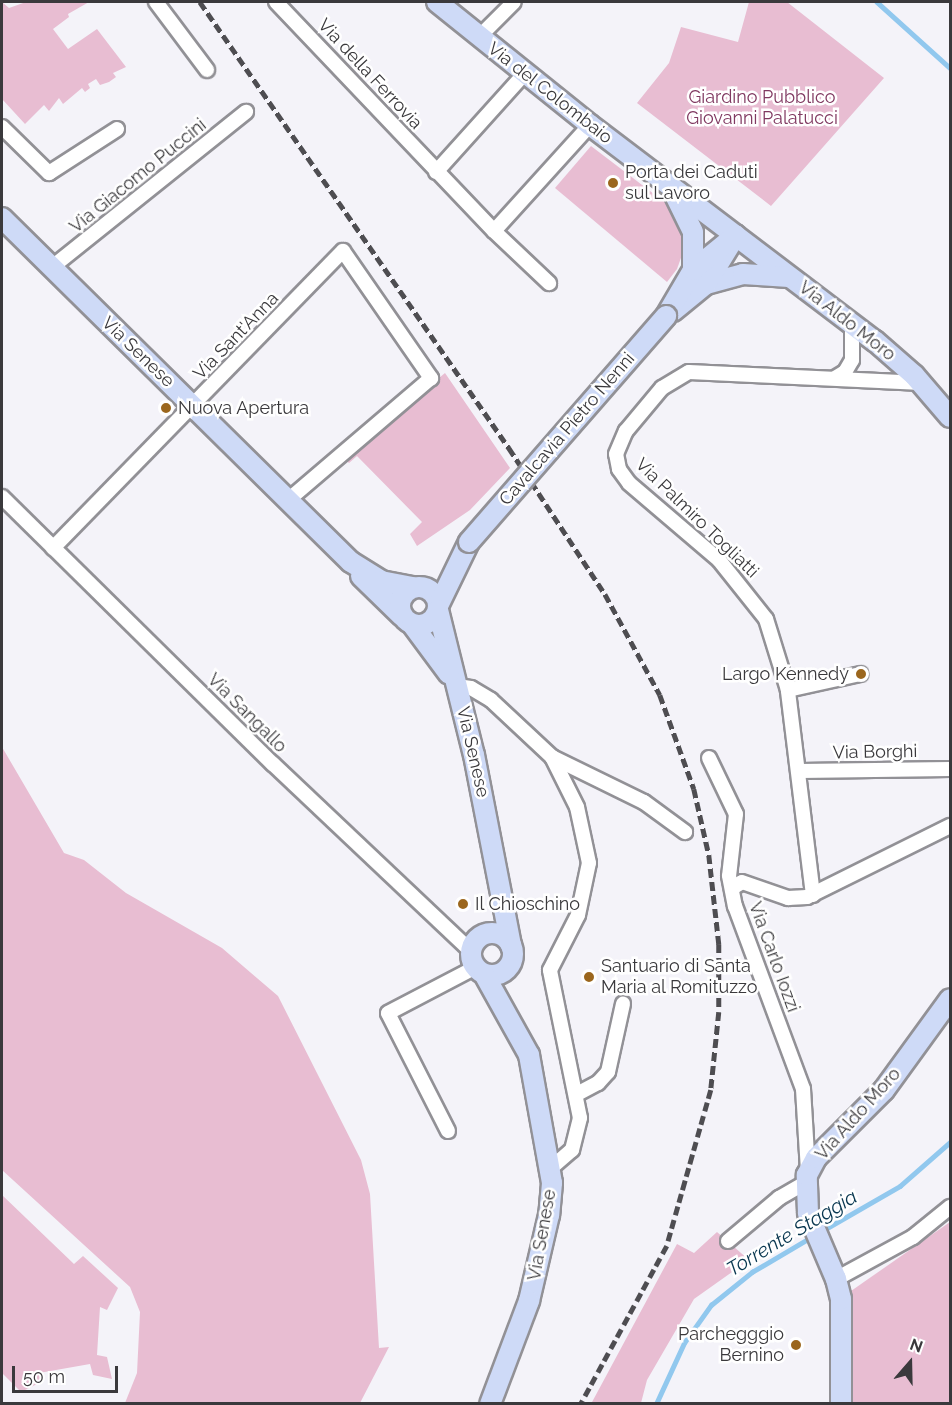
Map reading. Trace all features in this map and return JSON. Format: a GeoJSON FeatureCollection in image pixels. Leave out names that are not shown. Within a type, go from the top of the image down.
{"type":"FeatureCollection","features":[{"type":"Feature","properties":{"kind":"main road","name":"Via del Colombaio"},"geometry":{"type":"LineString","coordinates":[[437,2],[590,125],[736,235]]}},
{"type":"Feature","properties":{"kind":"main road"},"geometry":{"type":"LineString","coordinates":[[669,185],[693,232],[700,277]]}},
{"type":"Feature","properties":{"kind":"main road","name":"Via Senese"},"geometry":{"type":"LineString","coordinates":[[2,218],[351,562],[407,620],[457,686]]}},
{"type":"Feature","properties":{"kind":"main road","name":"Cavalcavia Pietro Nenni"},"geometry":{"type":"LineString","coordinates":[[417,587],[469,542],[736,235]]}},
{"type":"Feature","properties":{"kind":"main road","name":"Via Aldo Moro"},"geometry":{"type":"LineString","coordinates":[[736,235],[852,323],[921,383],[951,417]]}},
{"type":"Feature","properties":{"kind":"main road","name":"Cavalcavia Pietro Nenni"},"geometry":{"type":"LineString","coordinates":[[700,277],[743,274],[791,278]]}},
{"type":"Feature","properties":{"kind":"main road","name":"Cavalcavia Pietro Nenni"},"geometry":{"type":"LineString","coordinates":[[438,608],[469,542]]}},
{"type":"Feature","properties":{"kind":"main road","name":"Via Senese"},"geometry":{"type":"LineString","coordinates":[[351,562],[376,579],[417,587]]}},
{"type":"Feature","properties":{"kind":"main road"},"geometry":{"type":"LineString","coordinates":[[417,587],[435,595],[438,608],[431,621],[407,620],[400,599],[417,587]]}},
{"type":"Feature","properties":{"kind":"main road","name":"Via Senese"},"geometry":{"type":"LineString","coordinates":[[438,608],[502,889],[512,959],[506,970],[505,987],[531,1062],[551,1168],[549,1215],[530,1301],[490,1404]]}},
{"type":"Feature","properties":{"kind":"main road","name":"Via Senese"},"geometry":{"type":"LineString","coordinates":[[490,933],[502,889]]}},
{"type":"Feature","properties":{"kind":"main road"},"geometry":{"type":"LineString","coordinates":[[506,970],[477,964],[478,939],[490,933],[502,936],[511,946]]}},
{"type":"Feature","properties":{"kind":"main road","name":"Via Senese"},"geometry":{"type":"LineString","coordinates":[[477,964],[517,1027]]}},
{"type":"Feature","properties":{"kind":"main road","name":"Via Aldo Moro"},"geometry":{"type":"LineString","coordinates":[[807,1177],[884,1090],[951,999]]}},
{"type":"Feature","properties":{"kind":"main road"},"geometry":{"type":"LineString","coordinates":[[807,1177],[808,1213],[833,1272],[842,1317],[841,1404]]}},
{"type":"Feature","properties":{"kind":"street"},"geometry":{"type":"LineString","coordinates":[[156,2],[207,70]]}},
{"type":"Feature","properties":{"kind":"street","name":"Via della Ferrovia"},"geometry":{"type":"LineString","coordinates":[[276,2],[436,172],[549,283]]}},
{"type":"Feature","properties":{"kind":"street","name":"Via del Colombaio"},"geometry":{"type":"LineString","coordinates":[[479,37],[514,2]]}},
{"type":"Feature","properties":{"kind":"street"},"geometry":{"type":"LineString","coordinates":[[436,172],[525,74]]}},
{"type":"Feature","properties":{"kind":"street","name":"Via Giacomo Puccini"},"geometry":{"type":"LineString","coordinates":[[51,268],[246,112]]}},
{"type":"Feature","properties":{"kind":"street"},"geometry":{"type":"LineString","coordinates":[[494,231],[590,125]]}},
{"type":"Feature","properties":{"kind":"street"},"geometry":{"type":"LineString","coordinates":[[2,128],[49,173],[117,129]]}},
{"type":"Feature","properties":{"kind":"street","name":"Via Sant'Anna"},"geometry":{"type":"LineString","coordinates":[[53,548],[343,251],[431,378],[288,500]]}},
{"type":"Feature","properties":{"kind":"street"},"geometry":{"type":"LineString","coordinates":[[835,378],[845,372],[852,360],[852,323]]}},
{"type":"Feature","properties":{"kind":"street","name":"Via Palmiro Togliatti"},"geometry":{"type":"LineString","coordinates":[[813,895],[800,771],[788,690],[771,632],[752,598],[719,560],[629,483],[619,469],[616,454],[626,431],[646,407],[681,375],[711,370],[921,383]]}},
{"type":"Feature","properties":{"kind":"street","name":"Via Sangallo"},"geometry":{"type":"LineString","coordinates":[[2,497],[477,964]]}},
{"type":"Feature","properties":{"kind":"street"},"geometry":{"type":"LineString","coordinates":[[788,690],[860,674]]}},
{"type":"Feature","properties":{"kind":"street"},"geometry":{"type":"LineString","coordinates":[[457,686],[471,688],[491,700],[552,757],[644,802],[685,832]]}},
{"type":"Feature","properties":{"kind":"street"},"geometry":{"type":"LineString","coordinates":[[551,1168],[563,1162],[576,1143],[580,1118],[550,970],[583,902],[589,852],[572,793],[552,757]]}},
{"type":"Feature","properties":{"kind":"street","name":"Via Carlo Iozzi"},"geometry":{"type":"LineString","coordinates":[[709,758],[736,814],[729,876],[734,887],[737,913],[803,1089],[807,1177]]}},
{"type":"Feature","properties":{"kind":"street","name":"Via Borghi"},"geometry":{"type":"LineString","coordinates":[[800,771],[951,769]]}},
{"type":"Feature","properties":{"kind":"street"},"geometry":{"type":"LineString","coordinates":[[734,887],[742,882],[788,898],[813,895],[951,826]]}},
{"type":"Feature","properties":{"kind":"street"},"geometry":{"type":"LineString","coordinates":[[448,1131],[388,1013],[477,964]]}},
{"type":"Feature","properties":{"kind":"street"},"geometry":{"type":"LineString","coordinates":[[577,1095],[598,1083],[608,1071],[623,1004]]}},
{"type":"Feature","properties":{"kind":"street"},"geometry":{"type":"LineString","coordinates":[[728,1241],[807,1177]]}},
{"type":"Feature","properties":{"kind":"street"},"geometry":{"type":"LineString","coordinates":[[833,1272],[913,1237],[951,1208]]}},
{"type":"Feature","properties":{"kind":"green space"},"geometry":{"type":"Polygon","coordinates":[[[2,2],[9,8],[26,2],[89,2],[68,14],[69,17],[53,29],[68,49],[97,29],[126,67],[113,73],[116,77],[109,82],[100,85],[96,79],[88,84],[90,88],[85,92],[82,88],[63,104],[59,98],[49,111],[44,105],[25,124],[2,99],[2,2]]]}},
{"type":"Feature","properties":{"kind":"green space","name":"Giardino Pubblico Giovanni Palatucci"},"geometry":{"type":"Polygon","coordinates":[[[749,2],[787,2],[884,78],[771,206],[637,103],[669,63],[681,27],[738,42],[749,2]]]}},
{"type":"Feature","properties":{"kind":"green space"},"geometry":{"type":"Polygon","coordinates":[[[591,146],[671,207],[682,233],[682,255],[677,269],[667,282],[555,188],[591,146]]]}},
{"type":"Feature","properties":{"kind":"green space"},"geometry":{"type":"Polygon","coordinates":[[[445,373],[510,468],[470,510],[417,546],[410,534],[422,522],[357,456],[349,463],[343,457],[445,373]]]}},
{"type":"Feature","properties":{"kind":"green space"},"geometry":{"type":"Polygon","coordinates":[[[2,747],[64,853],[84,860],[126,893],[222,948],[278,996],[361,1160],[370,1194],[379,1348],[389,1347],[360,1403],[125,1403],[137,1373],[140,1312],[130,1287],[2,1170],[2,747]]]}},
{"type":"Feature","properties":{"kind":"green space"},"geometry":{"type":"Polygon","coordinates":[[[2,1195],[74,1264],[83,1256],[118,1288],[107,1310],[100,1307],[97,1355],[107,1357],[112,1379],[93,1375],[90,1364],[39,1373],[41,1382],[21,1392],[2,1373],[2,1195]]]}},
{"type":"Feature","properties":{"kind":"green space"},"geometry":{"type":"Polygon","coordinates":[[[950,1222],[950,1403],[850,1404],[851,1291],[950,1222]]]}},
{"type":"Feature","properties":{"kind":"green space"},"geometry":{"type":"Polygon","coordinates":[[[717,1232],[749,1260],[694,1299],[647,1380],[641,1403],[591,1404],[677,1244],[694,1253],[717,1232]]]}},
{"type":"Feature","properties":{"kind":"waterway","name":"Torrente Staggia"},"geometry":{"type":"LineString","coordinates":[[877,2],[950,68]]}},
{"type":"Feature","properties":{"kind":"waterway","name":"Torrente Staggia"},"geometry":{"type":"LineString","coordinates":[[820,1232],[900,1186],[950,1142]]}},
{"type":"Feature","properties":{"kind":"waterway","name":"Torrente Staggia"},"geometry":{"type":"LineString","coordinates":[[656,1404],[684,1343],[711,1305],[752,1272],[813,1236]]}},
{"type":"Feature","properties":{"kind":"railway"},"geometry":{"type":"LineString","coordinates":[[200,2],[509,448],[605,594],[660,695],[694,789],[709,855],[719,944],[719,1012],[711,1090],[667,1246],[581,1404]]}},
{"type":"Feature","properties":{"kind":"place","name":"Porta dei Caduti sul Lavoro"},"geometry":{"type":"Point","coordinates":[613,183]}},
{"type":"Feature","properties":{"kind":"place","name":"Nuova Apertura"},"geometry":{"type":"Point","coordinates":[166,408]}},
{"type":"Feature","properties":{"kind":"place","name":"Largo Kennedy"},"geometry":{"type":"Point","coordinates":[861,674]}},
{"type":"Feature","properties":{"kind":"place","name":"Il Chioschino"},"geometry":{"type":"Point","coordinates":[463,904]}},
{"type":"Feature","properties":{"kind":"place","name":"Santuario di Santa Maria al Romituzzo"},"geometry":{"type":"Point","coordinates":[589,977]}},
{"type":"Feature","properties":{"kind":"place","name":"Parchegggio Bernino"},"geometry":{"type":"Point","coordinates":[796,1345]}}]}
